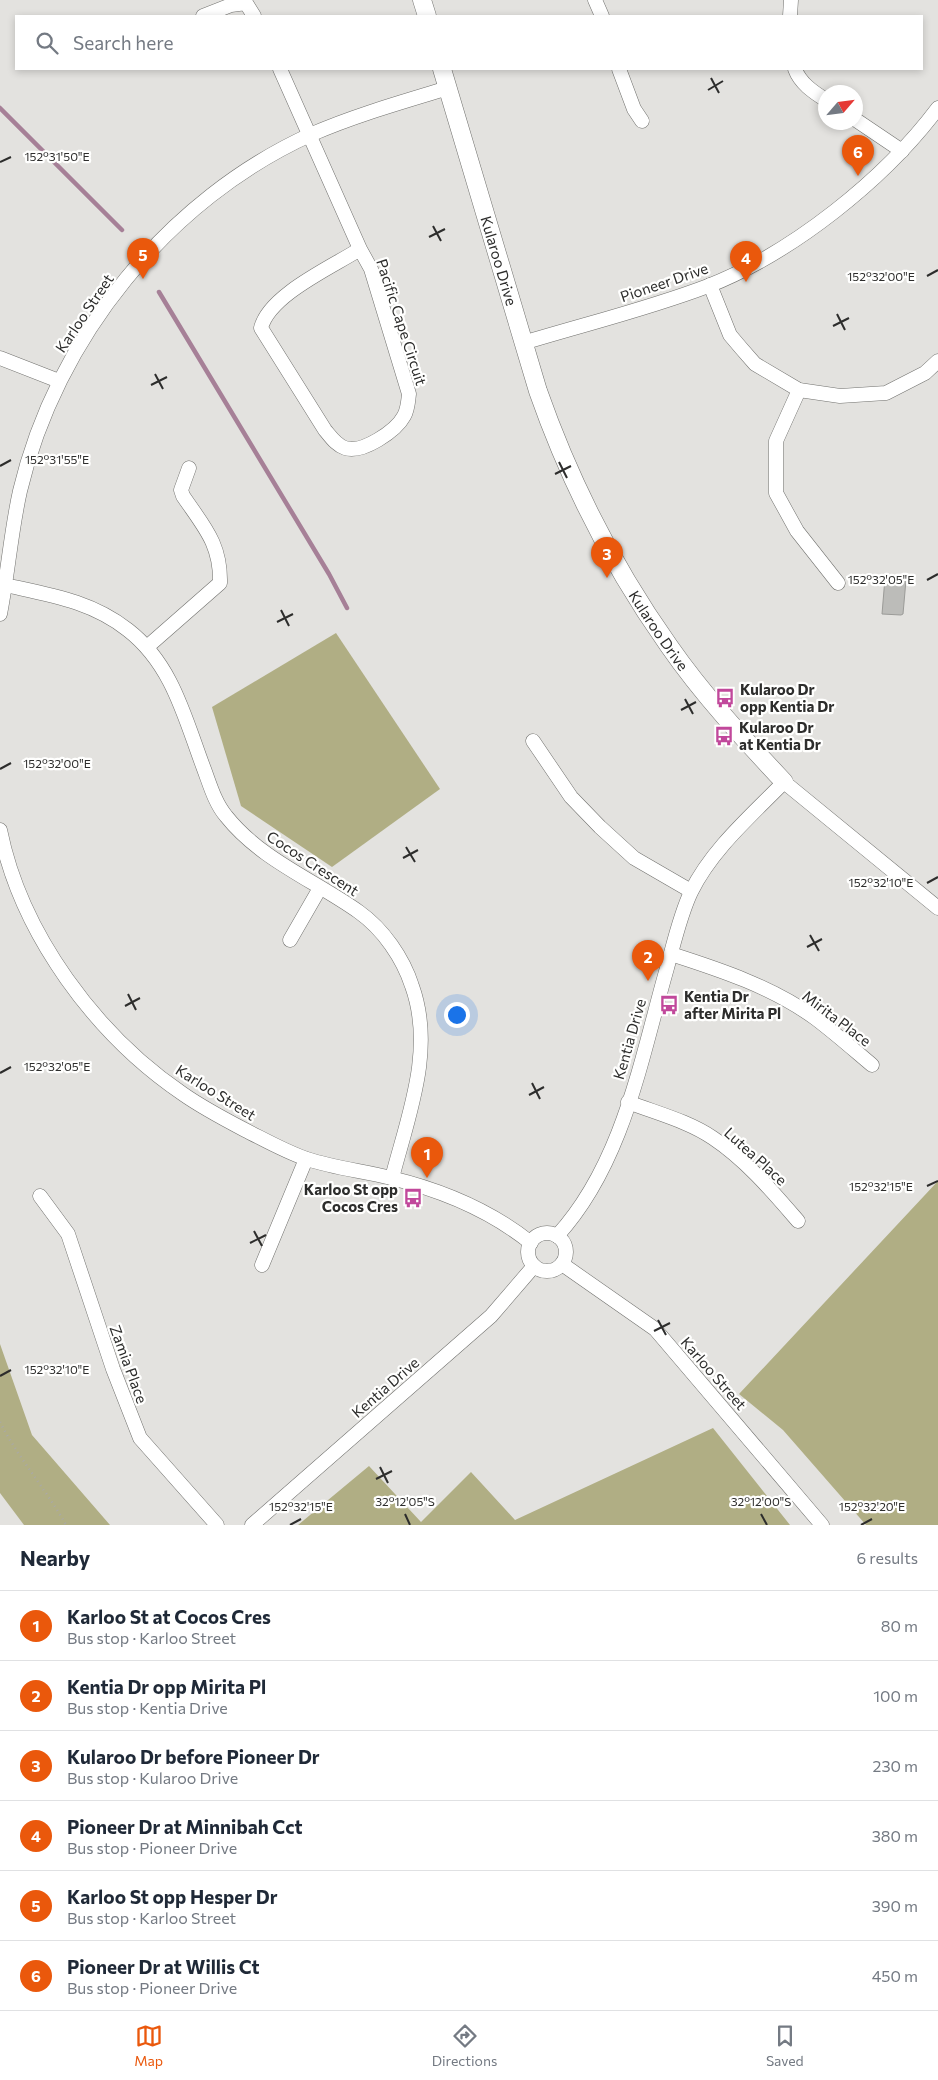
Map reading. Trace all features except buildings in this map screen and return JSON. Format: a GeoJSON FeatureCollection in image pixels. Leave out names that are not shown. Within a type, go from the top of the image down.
{"type":"FeatureCollection","features":[{"type":"Feature","properties":{"kind":"main road"},"geometry":{"type":"LineString","coordinates":[[422,0],[426,15]]}},
{"type":"Feature","properties":{"kind":"main road","name":"Kularoo Drive"},"geometry":{"type":"LineString","coordinates":[[442,70],[523,343],[555,439],[584,505],[622,575],[670,648],[740,735],[784,782]]}},
{"type":"Feature","properties":{"kind":"street"},"geometry":{"type":"LineString","coordinates":[[595,0],[602,15]]}},
{"type":"Feature","properties":{"kind":"street"},"geometry":{"type":"LineString","coordinates":[[790,15],[791,0]]}},
{"type":"Feature","properties":{"kind":"street"},"geometry":{"type":"LineString","coordinates":[[206,15],[231,5],[246,3],[253,15]]}},
{"type":"Feature","properties":{"kind":"street","name":"Pacific Cape Circuit"},"geometry":{"type":"LineString","coordinates":[[280,70],[311,135],[360,249],[371,269],[409,394],[407,409],[403,418],[394,429],[383,437],[358,448],[347,449],[337,444],[326,430],[261,328],[271,308],[287,294],[360,249]]}},
{"type":"Feature","properties":{"kind":"street"},"geometry":{"type":"LineString","coordinates":[[619,70],[634,109],[642,121]]}},
{"type":"Feature","properties":{"kind":"street"},"geometry":{"type":"LineString","coordinates":[[795,70],[809,89],[818,95]]}},
{"type":"Feature","properties":{"kind":"street","name":"Karloo Street"},"geometry":{"type":"LineString","coordinates":[[0,614],[20,491],[35,443],[59,381],[89,330],[134,268],[158,242],[218,191],[254,166],[311,135],[372,110],[448,88]]}},
{"type":"Feature","properties":{"kind":"street","name":"Pioneer Drive"},"geometry":{"type":"LineString","coordinates":[[523,343],[675,298],[710,285],[789,244],[850,199],[902,152],[938,108]]}},
{"type":"Feature","properties":{"kind":"street"},"geometry":{"type":"LineString","coordinates":[[863,125],[902,152]]}},
{"type":"Feature","properties":{"kind":"street"},"geometry":{"type":"LineString","coordinates":[[710,285],[730,335],[741,348],[755,364],[799,390],[840,396],[886,393],[925,373],[938,361]]}},
{"type":"Feature","properties":{"kind":"street"},"geometry":{"type":"LineString","coordinates":[[0,358],[59,381]]}},
{"type":"Feature","properties":{"kind":"street"},"geometry":{"type":"LineString","coordinates":[[799,390],[776,441],[776,493],[797,531],[838,583]]}},
{"type":"Feature","properties":{"kind":"street"},"geometry":{"type":"LineString","coordinates":[[147,647],[220,583],[221,566],[216,548],[181,490],[189,468]]}},
{"type":"Feature","properties":{"kind":"street","name":"Cocos Crescent"},"geometry":{"type":"LineString","coordinates":[[5,585],[74,600],[105,614],[129,630],[147,647],[164,669],[177,695],[213,794],[224,814],[251,842],[275,860],[360,913],[386,938],[409,978],[420,1013],[422,1038],[420,1067],[392,1178]]}},
{"type":"Feature","properties":{"kind":"street"},"geometry":{"type":"LineString","coordinates":[[533,741],[571,797],[600,827],[634,858],[691,892]]}},
{"type":"Feature","properties":{"kind":"street","name":"Kentia Drive"},"geometry":{"type":"LineString","coordinates":[[557,1236],[591,1192],[613,1144],[628,1102],[691,892],[724,844],[784,782]]}},
{"type":"Feature","properties":{"kind":"street","name":"Kularoo Drive"},"geometry":{"type":"LineString","coordinates":[[784,782],[938,908]]}},
{"type":"Feature","properties":{"kind":"street","name":"Karloo Street"},"geometry":{"type":"LineString","coordinates":[[0,830],[20,893],[42,941],[84,1002],[113,1034],[144,1063],[182,1094],[221,1118],[263,1140],[306,1159],[352,1171],[392,1178],[472,1207],[513,1229],[531,1243]]}},
{"type":"Feature","properties":{"kind":"street"},"geometry":{"type":"LineString","coordinates":[[290,940],[320,888]]}},
{"type":"Feature","properties":{"kind":"street","name":"Mirita Place"},"geometry":{"type":"LineString","coordinates":[[671,954],[730,973],[785,999],[815,1018],[872,1065]]}},
{"type":"Feature","properties":{"kind":"street","name":"Lutea Place"},"geometry":{"type":"LineString","coordinates":[[628,1102],[687,1125],[712,1138],[735,1154],[764,1181],[798,1221]]}},
{"type":"Feature","properties":{"kind":"street"},"geometry":{"type":"LineString","coordinates":[[262,1265],[306,1159]]}},
{"type":"Feature","properties":{"kind":"street","name":"Zamia Place"},"geometry":{"type":"LineString","coordinates":[[40,1196],[68,1234],[110,1360],[140,1438],[217,1525]]}},
{"type":"Feature","properties":{"kind":"street"},"geometry":{"type":"LineString","coordinates":[[542,1234],[557,1236],[566,1248],[566,1256],[562,1264],[556,1269],[549,1271],[541,1270],[534,1266],[528,1255],[531,1243],[542,1234]]}},
{"type":"Feature","properties":{"kind":"street","name":"Karloo Street"},"geometry":{"type":"LineString","coordinates":[[562,1264],[655,1329],[822,1525]]}},
{"type":"Feature","properties":{"kind":"street","name":"Kentia Drive"},"geometry":{"type":"LineString","coordinates":[[252,1525],[491,1316],[534,1266]]}},
{"type":"Feature","properties":{"kind":"path"},"geometry":{"type":"LineString","coordinates":[[0,1422],[11,1444],[54,1504],[66,1525]]}},
{"type":"Feature","properties":{"kind":"shaded area"},"geometry":{"type":"Polygon","coordinates":[[[336,633],[440,789],[332,867],[241,806],[212,707],[336,633]]]}},
{"type":"Feature","properties":{"kind":"shaded area"},"geometry":{"type":"Polygon","coordinates":[[[938,1181],[938,1525],[866,1525],[783,1430],[739,1394],[938,1181]]]}},
{"type":"Feature","properties":{"kind":"shaded area"},"geometry":{"type":"Polygon","coordinates":[[[0,1344],[32,1435],[110,1525],[24,1525],[0,1493],[0,1344]]]}},
{"type":"Feature","properties":{"kind":"shaded area"},"geometry":{"type":"Polygon","coordinates":[[[713,1428],[790,1525],[298,1525],[369,1466],[421,1522],[471,1472],[515,1520],[713,1428]]]}},
{"type":"Feature","properties":{"kind":"waterway"},"geometry":{"type":"LineString","coordinates":[[0,108],[122,230]]}},
{"type":"Feature","properties":{"kind":"waterway"},"geometry":{"type":"LineString","coordinates":[[159,292],[329,574],[347,608]]}},
{"type":"Feature","properties":{"kind":"place","name":"Pioneer Dr at Willis Ct"},"geometry":{"type":"Point","coordinates":[858,176]}},
{"type":"Feature","properties":{"kind":"place","name":"Karloo St opp Hesper Dr"},"geometry":{"type":"Point","coordinates":[143,279]}},
{"type":"Feature","properties":{"kind":"place","name":"Pioneer Dr at Minnibah Cct"},"geometry":{"type":"Point","coordinates":[746,282]}},
{"type":"Feature","properties":{"kind":"place","name":"Kularoo Dr before Pioneer Dr"},"geometry":{"type":"Point","coordinates":[607,578]}},
{"type":"Feature","properties":{"kind":"place","name":"Kularoo Dr opp Kentia Dr"},"geometry":{"type":"Point","coordinates":[725,698]}},
{"type":"Feature","properties":{"kind":"place","name":"Kularoo Dr at Kentia Dr"},"geometry":{"type":"Point","coordinates":[724,736]}},
{"type":"Feature","properties":{"kind":"place","name":"Kentia Dr opp Mirita Pl"},"geometry":{"type":"Point","coordinates":[648,981]}},
{"type":"Feature","properties":{"kind":"place","name":"Kentia Dr after Mirita Pl"},"geometry":{"type":"Point","coordinates":[669,1005]}},
{"type":"Feature","properties":{"kind":"place","name":"Karloo St at Cocos Cres"},"geometry":{"type":"Point","coordinates":[427,1178]}},
{"type":"Feature","properties":{"kind":"place","name":"Karloo St opp Cocos Cres"},"geometry":{"type":"Point","coordinates":[413,1198]}}]}
